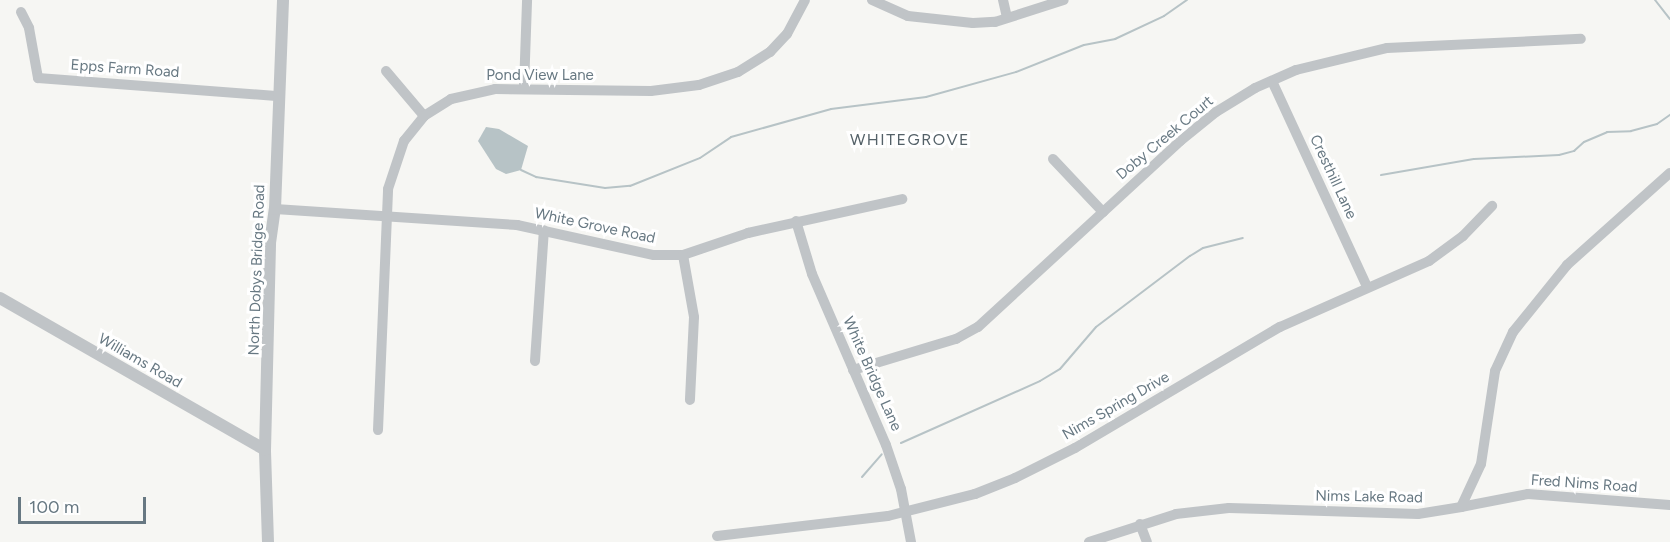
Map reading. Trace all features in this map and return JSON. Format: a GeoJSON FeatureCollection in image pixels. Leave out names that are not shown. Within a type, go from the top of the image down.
{"type":"FeatureCollection","features":[{"type":"Feature","properties":{"kind":"street","name":"North Dobys Bridge Road"},"geometry":{"type":"LineString","coordinates":[[268,542],[265,450],[270,243],[275,210],[283,0]]}},
{"type":"Feature","properties":{"kind":"street"},"geometry":{"type":"LineString","coordinates":[[524,88],[527,0]]}},
{"type":"Feature","properties":{"kind":"street","name":"Pond View Lane"},"geometry":{"type":"LineString","coordinates":[[378,430],[385,216],[396,159],[424,116],[466,94],[524,88],[651,92],[699,85],[738,72],[770,52],[787,34],[805,0]]}},
{"type":"Feature","properties":{"kind":"street"},"geometry":{"type":"LineString","coordinates":[[872,0],[908,16],[948,22],[995,22],[1064,0]]}},
{"type":"Feature","properties":{"kind":"street"},"geometry":{"type":"LineString","coordinates":[[1003,0],[1007,17]]}},
{"type":"Feature","properties":{"kind":"street","name":"Epps Farm Road"},"geometry":{"type":"LineString","coordinates":[[21,12],[29,28],[38,78],[279,96]]}},
{"type":"Feature","properties":{"kind":"street","name":"Doby Creek Court"},"geometry":{"type":"LineString","coordinates":[[853,370],[956,339],[978,327],[1216,112],[1272,81],[1339,57],[1387,48],[1581,39]]}},
{"type":"Feature","properties":{"kind":"street"},"geometry":{"type":"LineString","coordinates":[[386,71],[424,116]]}},
{"type":"Feature","properties":{"kind":"street","name":"Cresthill Lane"},"geometry":{"type":"LineString","coordinates":[[1272,81],[1367,286]]}},
{"type":"Feature","properties":{"kind":"street"},"geometry":{"type":"LineString","coordinates":[[1053,159],[1103,212]]}},
{"type":"Feature","properties":{"kind":"street"},"geometry":{"type":"LineString","coordinates":[[1461,507],[1481,464],[1495,371],[1525,312],[1583,250],[1670,173]]}},
{"type":"Feature","properties":{"kind":"street","name":"White Grove Road"},"geometry":{"type":"LineString","coordinates":[[275,210],[385,216],[544,230],[654,255],[683,255],[796,221],[902,199]]}},
{"type":"Feature","properties":{"kind":"street","name":"Nims Spring Drive"},"geometry":{"type":"LineString","coordinates":[[717,536],[904,511],[975,494],[1015,478],[1075,448],[1280,327],[1446,250],[1492,206]]}},
{"type":"Feature","properties":{"kind":"street","name":"White Bridge Lane"},"geometry":{"type":"LineString","coordinates":[[796,221],[812,274],[886,444],[911,542]]}},
{"type":"Feature","properties":{"kind":"street"},"geometry":{"type":"LineString","coordinates":[[535,361],[544,230]]}},
{"type":"Feature","properties":{"kind":"street"},"geometry":{"type":"LineString","coordinates":[[683,255],[694,317],[690,400]]}},
{"type":"Feature","properties":{"kind":"street","name":"Williams Road"},"geometry":{"type":"LineString","coordinates":[[0,298],[265,450]]}},
{"type":"Feature","properties":{"kind":"street","name":"Fred Nims Road"},"geometry":{"type":"LineString","coordinates":[[1461,507],[1528,494],[1670,505]]}},
{"type":"Feature","properties":{"kind":"street","name":"Nims Lake Road"},"geometry":{"type":"LineString","coordinates":[[1089,542],[1176,514],[1229,508],[1419,514],[1461,507]]}},
{"type":"Feature","properties":{"kind":"street"},"geometry":{"type":"LineString","coordinates":[[1140,524],[1147,542]]}},
{"type":"Feature","properties":{"kind":"shaded area"},"geometry":{"type":"Polygon","coordinates":[[[486,127],[499,129],[528,146],[521,170],[506,174],[496,169],[478,141],[486,127]]]}},
{"type":"Feature","properties":{"kind":"waterway"},"geometry":{"type":"LineString","coordinates":[[521,170],[536,177],[605,188],[630,186],[700,158],[731,137],[831,109],[926,97],[1016,72],[1084,45],[1115,39],[1164,16],[1187,0]]}},
{"type":"Feature","properties":{"kind":"waterway"},"geometry":{"type":"LineString","coordinates":[[1655,0],[1670,19]]}},
{"type":"Feature","properties":{"kind":"waterway"},"geometry":{"type":"LineString","coordinates":[[1381,175],[1474,159],[1559,155],[1574,151],[1584,142],[1607,132],[1631,131],[1657,124],[1670,115]]}},
{"type":"Feature","properties":{"kind":"waterway"},"geometry":{"type":"LineString","coordinates":[[901,443],[1040,381],[1060,369],[1096,327],[1190,256],[1203,248],[1243,238]]}},
{"type":"Feature","properties":{"kind":"waterway"},"geometry":{"type":"LineString","coordinates":[[862,477],[882,454]]}},
{"type":"Feature","properties":{"kind":"district","name":"WHITEGROVE"},"geometry":{"type":"Point","coordinates":[910,140]}}]}
